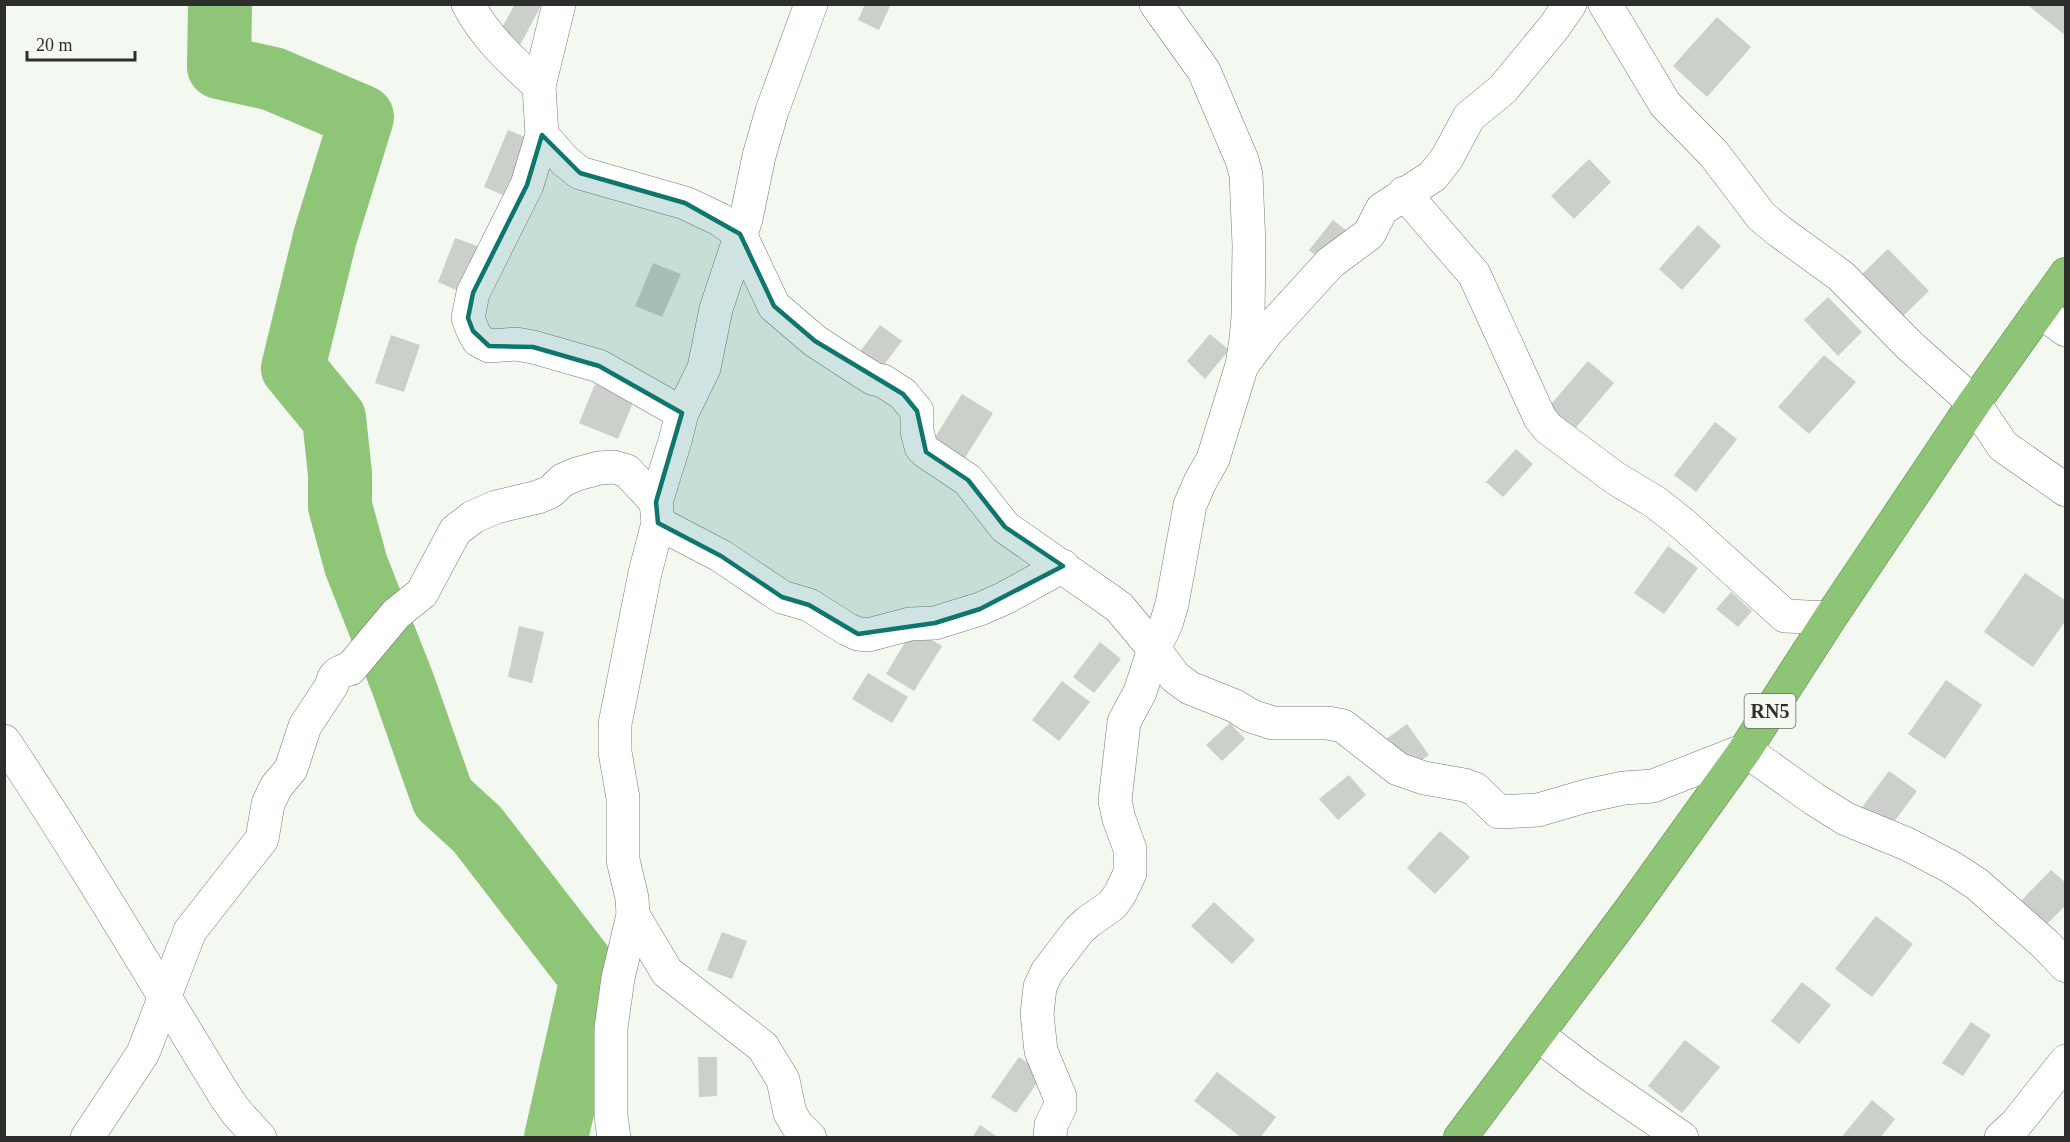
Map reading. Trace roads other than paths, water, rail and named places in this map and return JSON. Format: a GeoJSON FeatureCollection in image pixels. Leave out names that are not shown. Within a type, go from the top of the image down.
{"type":"FeatureCollection","features":[{"type":"Feature","properties":{"kind":"highway","name":"RN5"},"geometry":{"type":"LineString","coordinates":[[1460,1137],[1538,1035],[1745,750],[1974,403],[2053,320],[2066,274]]}},
{"type":"Feature","properties":{"kind":"street"},"geometry":{"type":"LineString","coordinates":[[468,4],[476,20],[497,46],[539,86]]}},
{"type":"Feature","properties":{"kind":"street"},"geometry":{"type":"LineString","coordinates":[[559,4],[539,86],[542,135],[527,185],[473,293],[468,318],[478,340],[489,346],[516,344],[533,347],[599,366],[682,414]]}},
{"type":"Feature","properties":{"kind":"street"},"geometry":{"type":"LineString","coordinates":[[614,1137],[611,1116],[611,1028],[618,978],[633,915],[632,898],[622,860],[622,798],[615,752],[615,724],[657,512],[682,414],[704,368],[716,309],[746,219],[759,156],[772,111],[811,4]]}},
{"type":"Feature","properties":{"kind":"street"},"geometry":{"type":"LineString","coordinates":[[1050,1137],[1051,1125],[1060,1107],[1060,1097],[1041,1051],[1037,1014],[1040,987],[1047,972],[1079,930],[1112,905],[1130,873],[1130,849],[1115,801],[1124,722],[1140,692],[1154,649],[1166,624],[1190,505],[1213,459],[1242,365],[1248,317],[1250,245],[1246,175],[1242,160],[1204,71],[1156,4]]}},
{"type":"Feature","properties":{"kind":"street"},"geometry":{"type":"LineString","coordinates":[[1242,365],[1267,332],[1330,263],[1369,234],[1382,209],[1433,176],[1447,158],[1469,117],[1503,89],[1555,26],[1570,4]]}},
{"type":"Feature","properties":{"kind":"street"},"geometry":{"type":"LineString","coordinates":[[1605,4],[1665,104],[1714,154],[1761,216],[1841,276],[1910,346],[1974,403],[2003,446],[2066,490]]}},
{"type":"Feature","properties":{"kind":"street"},"geometry":{"type":"LineString","coordinates":[[542,135],[565,161],[580,173],[686,203],[719,219],[740,234],[774,306],[815,341],[867,375],[883,381],[903,394],[917,411],[921,447],[968,480],[1005,527],[1119,607],[1175,677],[1190,688],[1235,706],[1251,716],[1273,723],[1328,723],[1343,726],[1398,769],[1424,778],[1475,789],[1499,812],[1538,810],[1615,790],[1653,786],[1745,750],[1846,819],[1907,844],[1951,867],[1977,884],[2045,944],[2066,966]]}},
{"type":"Feature","properties":{"kind":"street"},"geometry":{"type":"LineString","coordinates":[[1404,193],[1474,273],[1540,418],[1548,428],[1615,478],[1655,502],[1683,524],[1785,616],[1830,618]]}},
{"type":"Feature","properties":{"kind":"street"},"geometry":{"type":"LineString","coordinates":[[87,1137],[143,1053],[190,931],[262,839],[268,804],[276,787],[291,768],[305,726],[332,685],[333,679],[339,671],[350,669],[396,614],[422,593],[455,531],[473,517],[496,507],[538,498],[550,492],[563,480],[577,474],[599,468],[614,467],[627,471],[657,512],[782,597],[809,605],[858,634],[867,635],[910,624],[935,623],[980,609],[1063,566]]}},
{"type":"Feature","properties":{"kind":"street"},"geometry":{"type":"LineString","coordinates":[[4,741],[77,851],[225,1096],[237,1113],[260,1137]]}},
{"type":"Feature","properties":{"kind":"street"},"geometry":{"type":"LineString","coordinates":[[633,915],[667,972],[763,1047],[783,1080],[790,1113],[797,1125],[810,1137]]}},
{"type":"Feature","properties":{"kind":"street"},"geometry":{"type":"LineString","coordinates":[[1538,1035],[1589,1074],[1682,1137]]}},
{"type":"Feature","properties":{"kind":"street"},"geometry":{"type":"LineString","coordinates":[[2001,1137],[2016,1124],[2066,1061]]}},
{"type":"Feature","properties":{"kind":"waterway"},"geometry":{"type":"LineString","coordinates":[[220,4],[219,67],[273,79],[362,117],[325,237],[293,368],[334,418],[340,474],[340,506],[356,565],[403,684],[443,798],[477,829],[592,978],[556,1138]]}}]}
